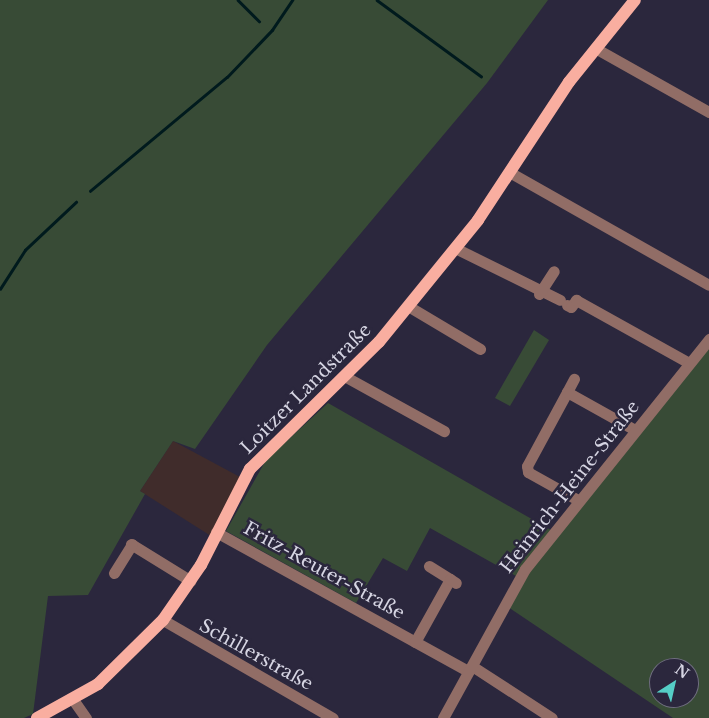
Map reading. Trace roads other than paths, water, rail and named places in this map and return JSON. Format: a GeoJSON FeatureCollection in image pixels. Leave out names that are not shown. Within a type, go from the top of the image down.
{"type":"FeatureCollection","features":[{"type":"Feature","properties":{"kind":"main road","name":"Loitzer Landstraße"},"geometry":{"type":"LineString","coordinates":[[45,716],[74,701],[122,663],[163,620],[191,581],[256,461],[346,377],[408,306],[455,248],[511,172],[595,48],[635,0]]}},
{"type":"Feature","properties":{"kind":"street"},"geometry":{"type":"LineString","coordinates":[[595,48],[709,112]]}},
{"type":"Feature","properties":{"kind":"street"},"geometry":{"type":"LineString","coordinates":[[511,172],[709,285]]}},
{"type":"Feature","properties":{"kind":"street"},"geometry":{"type":"LineString","coordinates":[[455,248],[539,294],[563,302],[571,307],[576,300],[689,363]]}},
{"type":"Feature","properties":{"kind":"street"},"geometry":{"type":"LineString","coordinates":[[539,294],[554,271]]}},
{"type":"Feature","properties":{"kind":"street"},"geometry":{"type":"LineString","coordinates":[[408,306],[480,350]]}},
{"type":"Feature","properties":{"kind":"street","name":"Heinrich-Heine-Straße"},"geometry":{"type":"LineString","coordinates":[[443,718],[519,579],[578,500],[709,339]]}},
{"type":"Feature","properties":{"kind":"street"},"geometry":{"type":"LineString","coordinates":[[346,377],[444,431]]}},
{"type":"Feature","properties":{"kind":"street"},"geometry":{"type":"LineString","coordinates":[[574,379],[527,466],[528,472],[578,500]]}},
{"type":"Feature","properties":{"kind":"street"},"geometry":{"type":"LineString","coordinates":[[567,392],[635,430]]}},
{"type":"Feature","properties":{"kind":"street","name":"Fritz-Reuter-Straße"},"geometry":{"type":"LineString","coordinates":[[216,532],[415,642],[470,669],[552,718]]}},
{"type":"Feature","properties":{"kind":"street"},"geometry":{"type":"LineString","coordinates":[[114,573],[131,544],[191,581]]}},
{"type":"Feature","properties":{"kind":"street","name":"Fritz-Reuter-Straße"},"geometry":{"type":"LineString","coordinates":[[415,642],[453,581],[429,566]]}},
{"type":"Feature","properties":{"kind":"street","name":"Schillerstraße"},"geometry":{"type":"LineString","coordinates":[[163,620],[334,718]]}},
{"type":"Feature","properties":{"kind":"street"},"geometry":{"type":"LineString","coordinates":[[74,701],[86,718]]}},
{"type":"Feature","properties":{"kind":"waterway"},"geometry":{"type":"LineString","coordinates":[[238,0],[259,21]]}},
{"type":"Feature","properties":{"kind":"waterway"},"geometry":{"type":"LineString","coordinates":[[90,191],[227,77],[272,30],[292,0]]}},
{"type":"Feature","properties":{"kind":"waterway"},"geometry":{"type":"LineString","coordinates":[[377,0],[481,76]]}},
{"type":"Feature","properties":{"kind":"waterway"},"geometry":{"type":"LineString","coordinates":[[0,289],[25,250],[76,202]]}}]}
